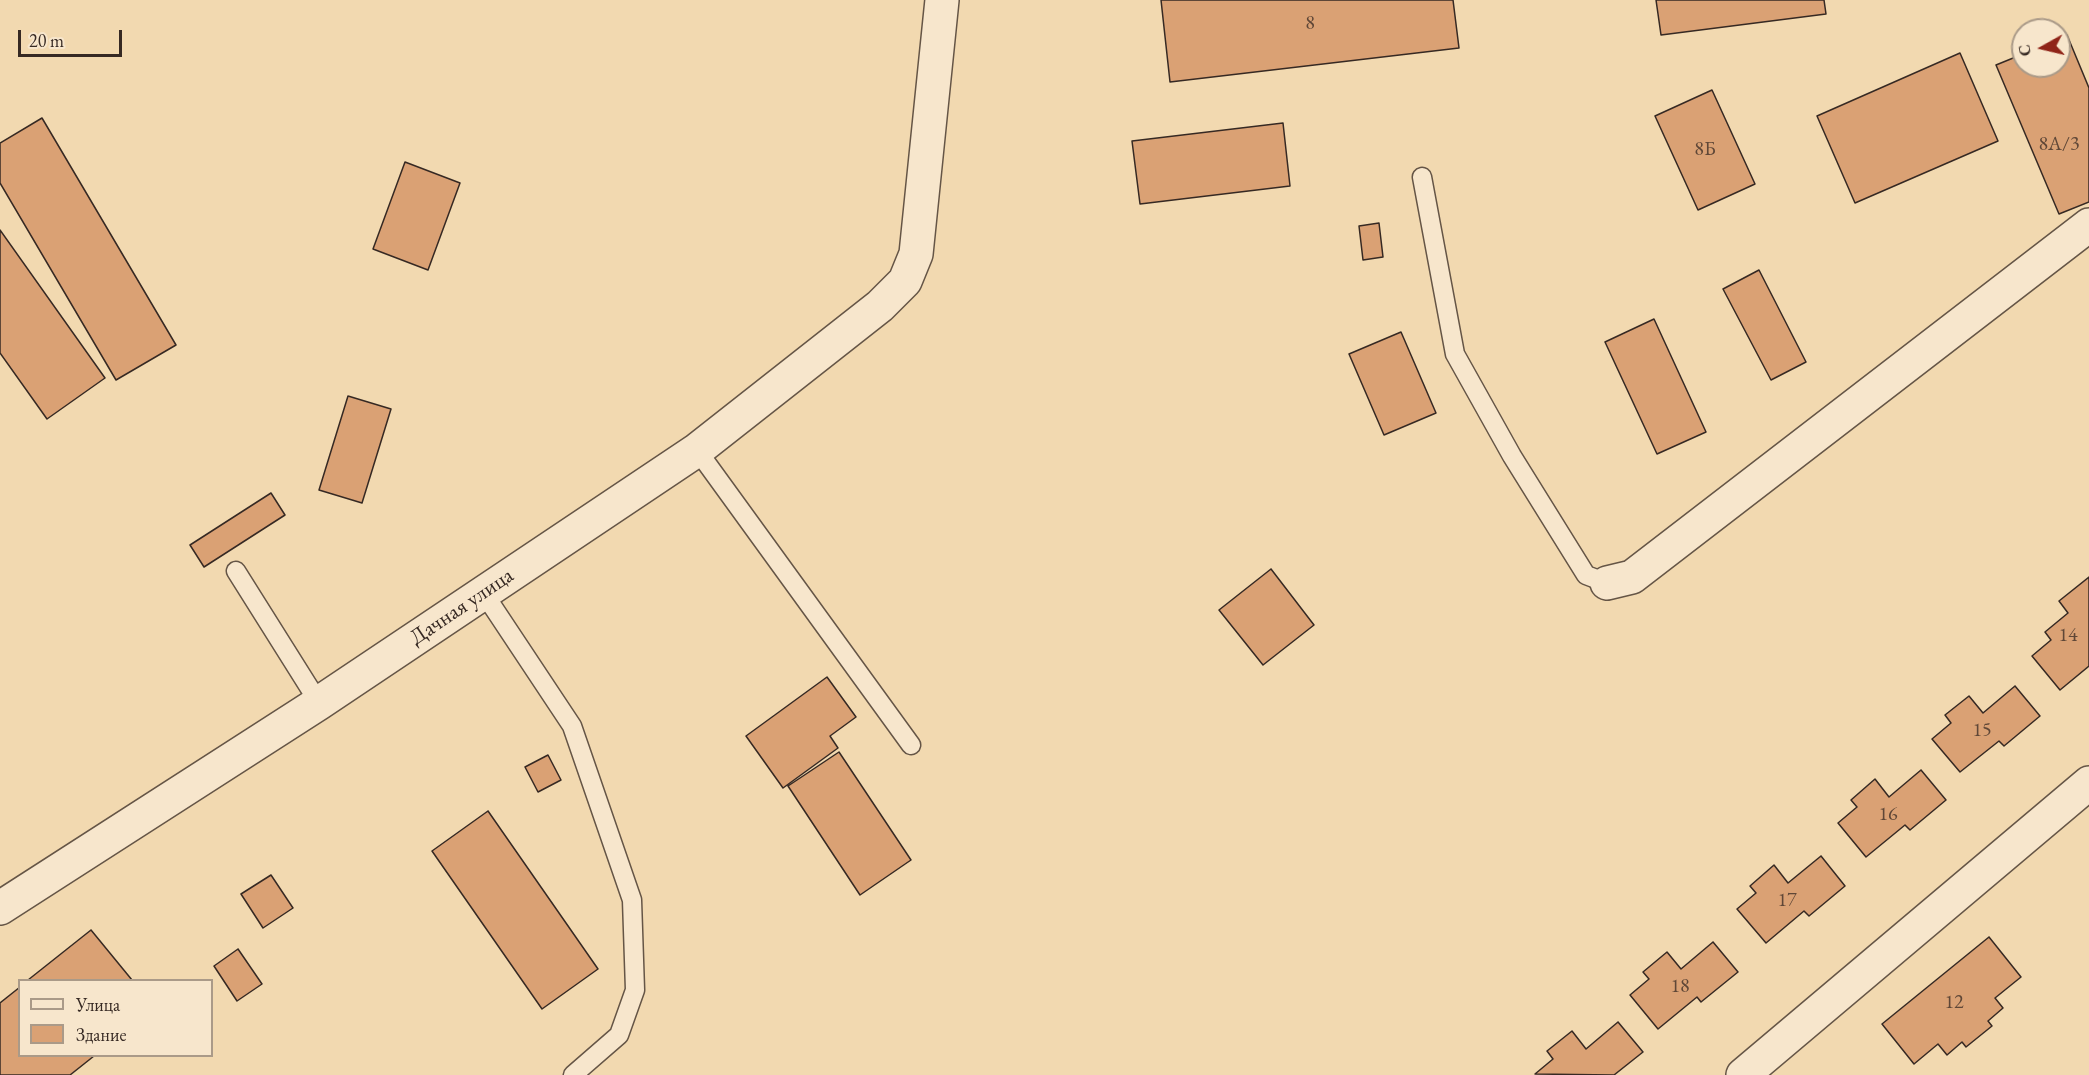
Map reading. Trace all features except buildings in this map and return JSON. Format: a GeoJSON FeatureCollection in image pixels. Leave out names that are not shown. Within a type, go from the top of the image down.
{"type":"FeatureCollection","features":[{"type":"Feature","properties":{"kind":"street","name":"Дачная улица"},"geometry":{"type":"LineString","coordinates":[[0,908],[319,703],[697,450],[880,306],[905,281],[916,254],[942,0]]}},
{"type":"Feature","properties":{"kind":"street"},"geometry":{"type":"LineString","coordinates":[[1607,583],[1632,577],[2089,225]]}},
{"type":"Feature","properties":{"kind":"street"},"geometry":{"type":"LineString","coordinates":[[1743,1075],[2089,783]]}},
{"type":"Feature","properties":{"kind":"lane"},"geometry":{"type":"LineString","coordinates":[[1422,177],[1455,354],[1512,456],[1586,574],[1607,583]]}},
{"type":"Feature","properties":{"kind":"lane"},"geometry":{"type":"LineString","coordinates":[[697,450],[911,746]]}},
{"type":"Feature","properties":{"kind":"lane"},"geometry":{"type":"LineString","coordinates":[[236,571],[319,703]]}},
{"type":"Feature","properties":{"kind":"lane"},"geometry":{"type":"LineString","coordinates":[[483,592],[572,726],[632,900],[635,990],[619,1035],[573,1075]]}}]}
